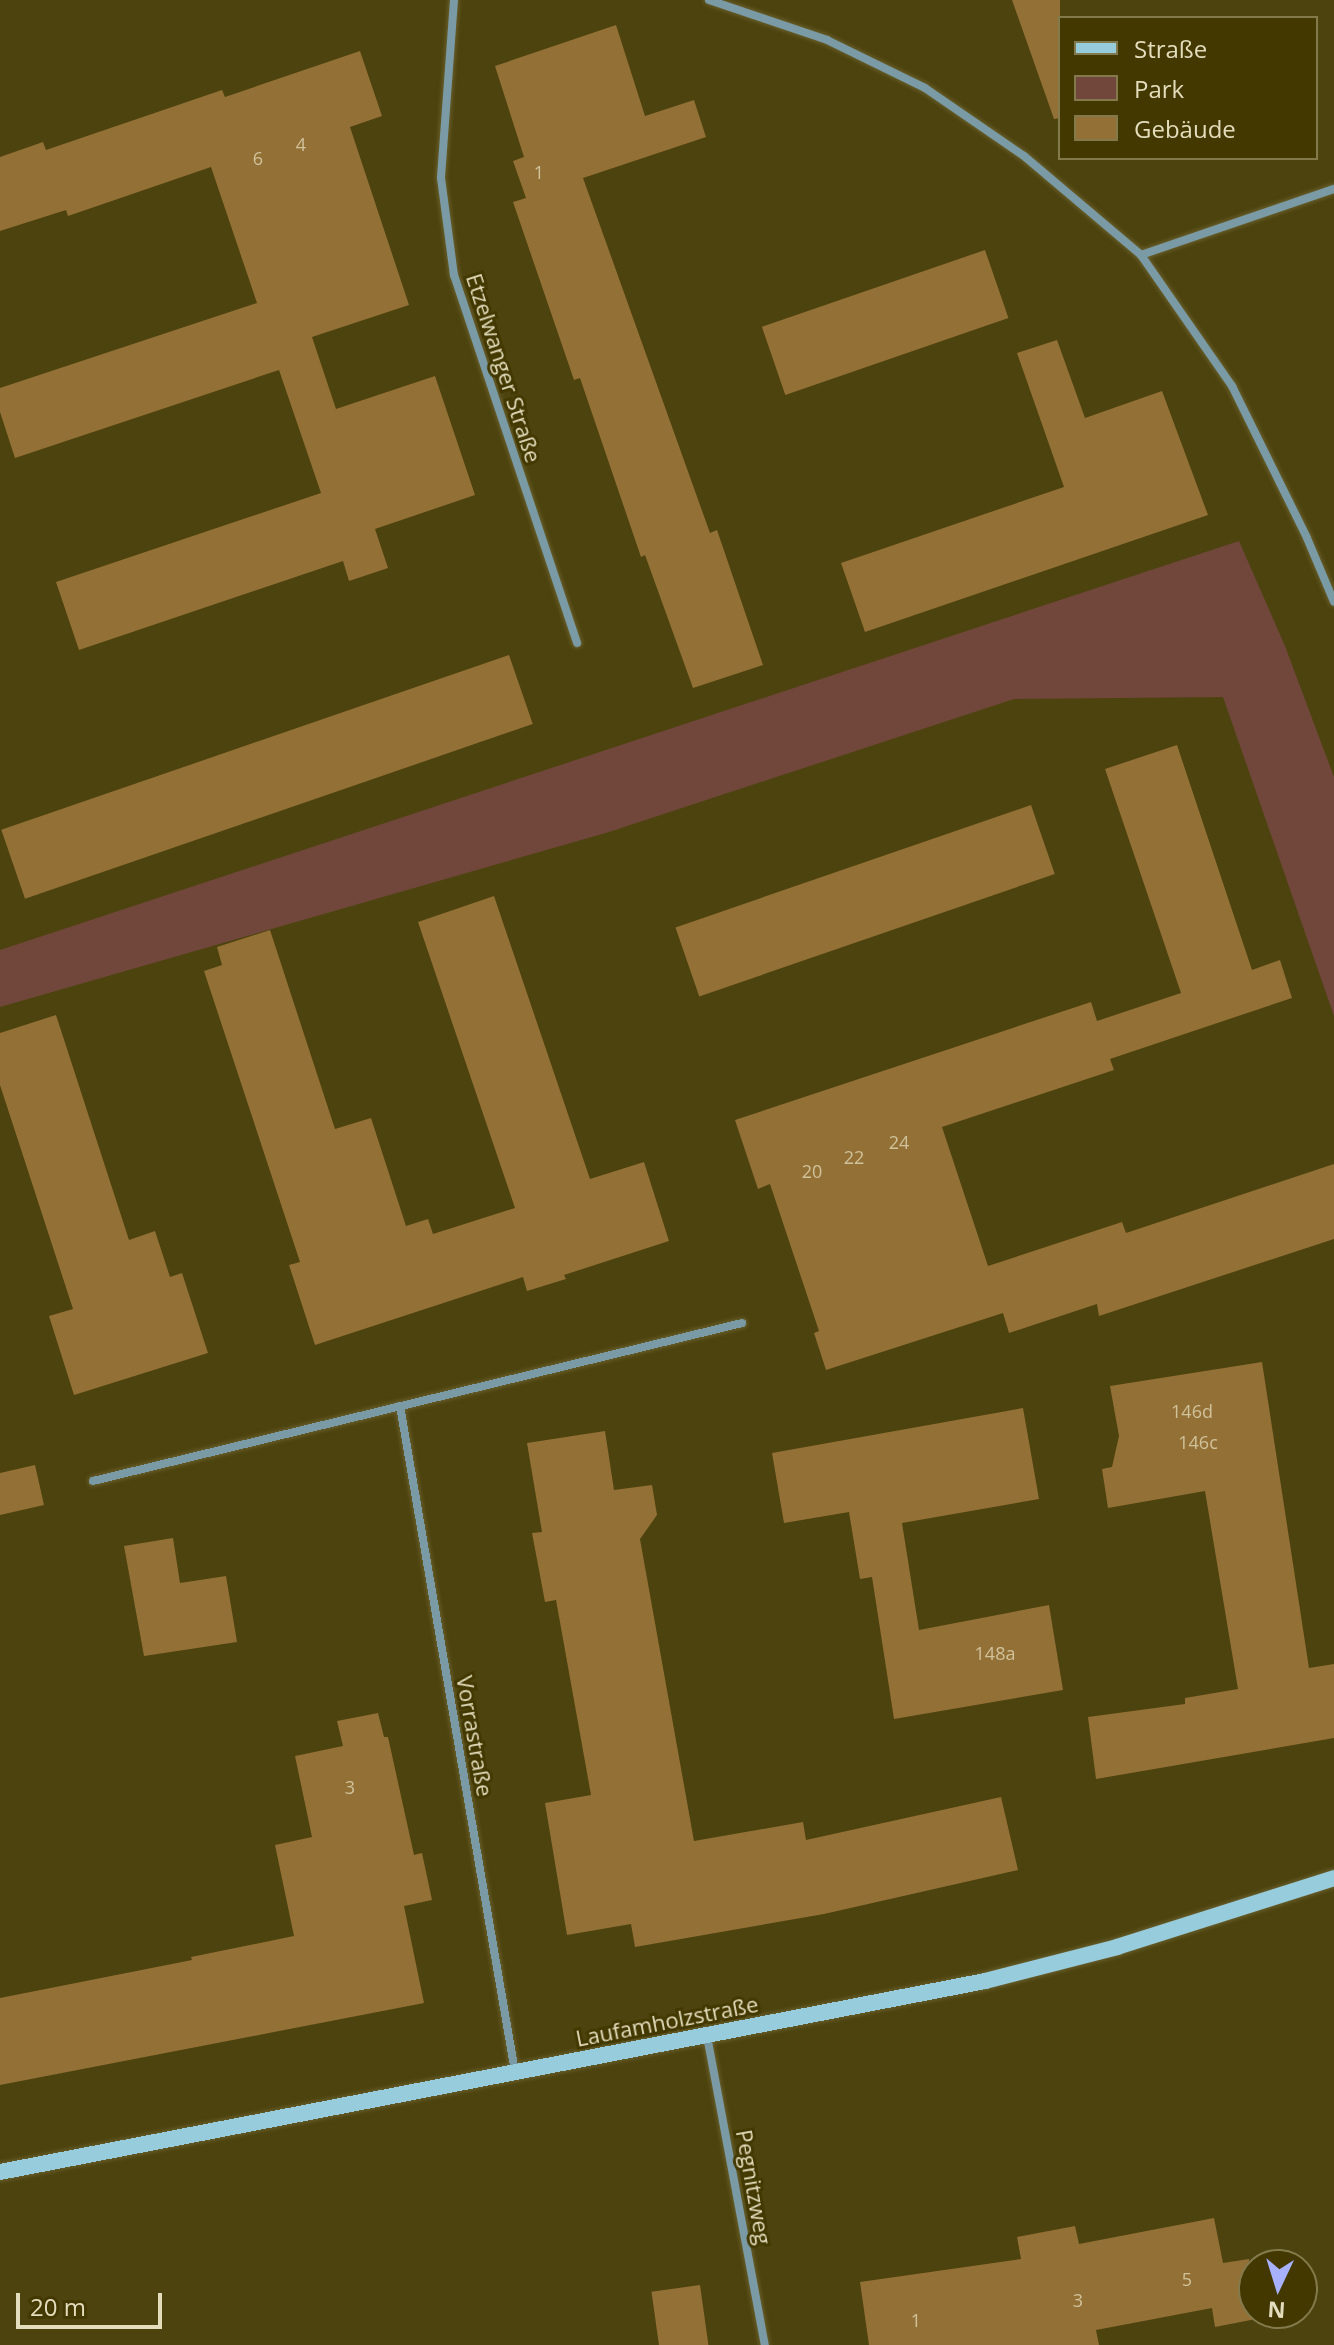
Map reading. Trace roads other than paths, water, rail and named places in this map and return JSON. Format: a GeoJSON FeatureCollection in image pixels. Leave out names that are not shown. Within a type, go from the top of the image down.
{"type":"FeatureCollection","features":[{"type":"Feature","properties":{"kind":"main road","name":"Laufamholzstraße"},"geometry":{"type":"LineString","coordinates":[[0,2172],[707,2036],[1055,1964],[1334,1878]]}},
{"type":"Feature","properties":{"kind":"street","name":"Etzelwanger Straße"},"geometry":{"type":"LineString","coordinates":[[454,0],[441,178],[454,275],[577,643]]}},
{"type":"Feature","properties":{"kind":"street"},"geometry":{"type":"LineString","coordinates":[[709,0],[827,40],[925,88],[1024,156],[1141,255],[1232,386],[1302,527],[1334,602]]}},
{"type":"Feature","properties":{"kind":"street"},"geometry":{"type":"LineString","coordinates":[[1141,255],[1334,189]]}},
{"type":"Feature","properties":{"kind":"street"},"geometry":{"type":"LineString","coordinates":[[93,1481],[742,1323]]}},
{"type":"Feature","properties":{"kind":"street","name":"Vorrastraße"},"geometry":{"type":"LineString","coordinates":[[400,1406],[515,2073]]}},
{"type":"Feature","properties":{"kind":"street","name":"Pegnitzweg"},"geometry":{"type":"LineString","coordinates":[[707,2036],[765,2345]]}}]}
